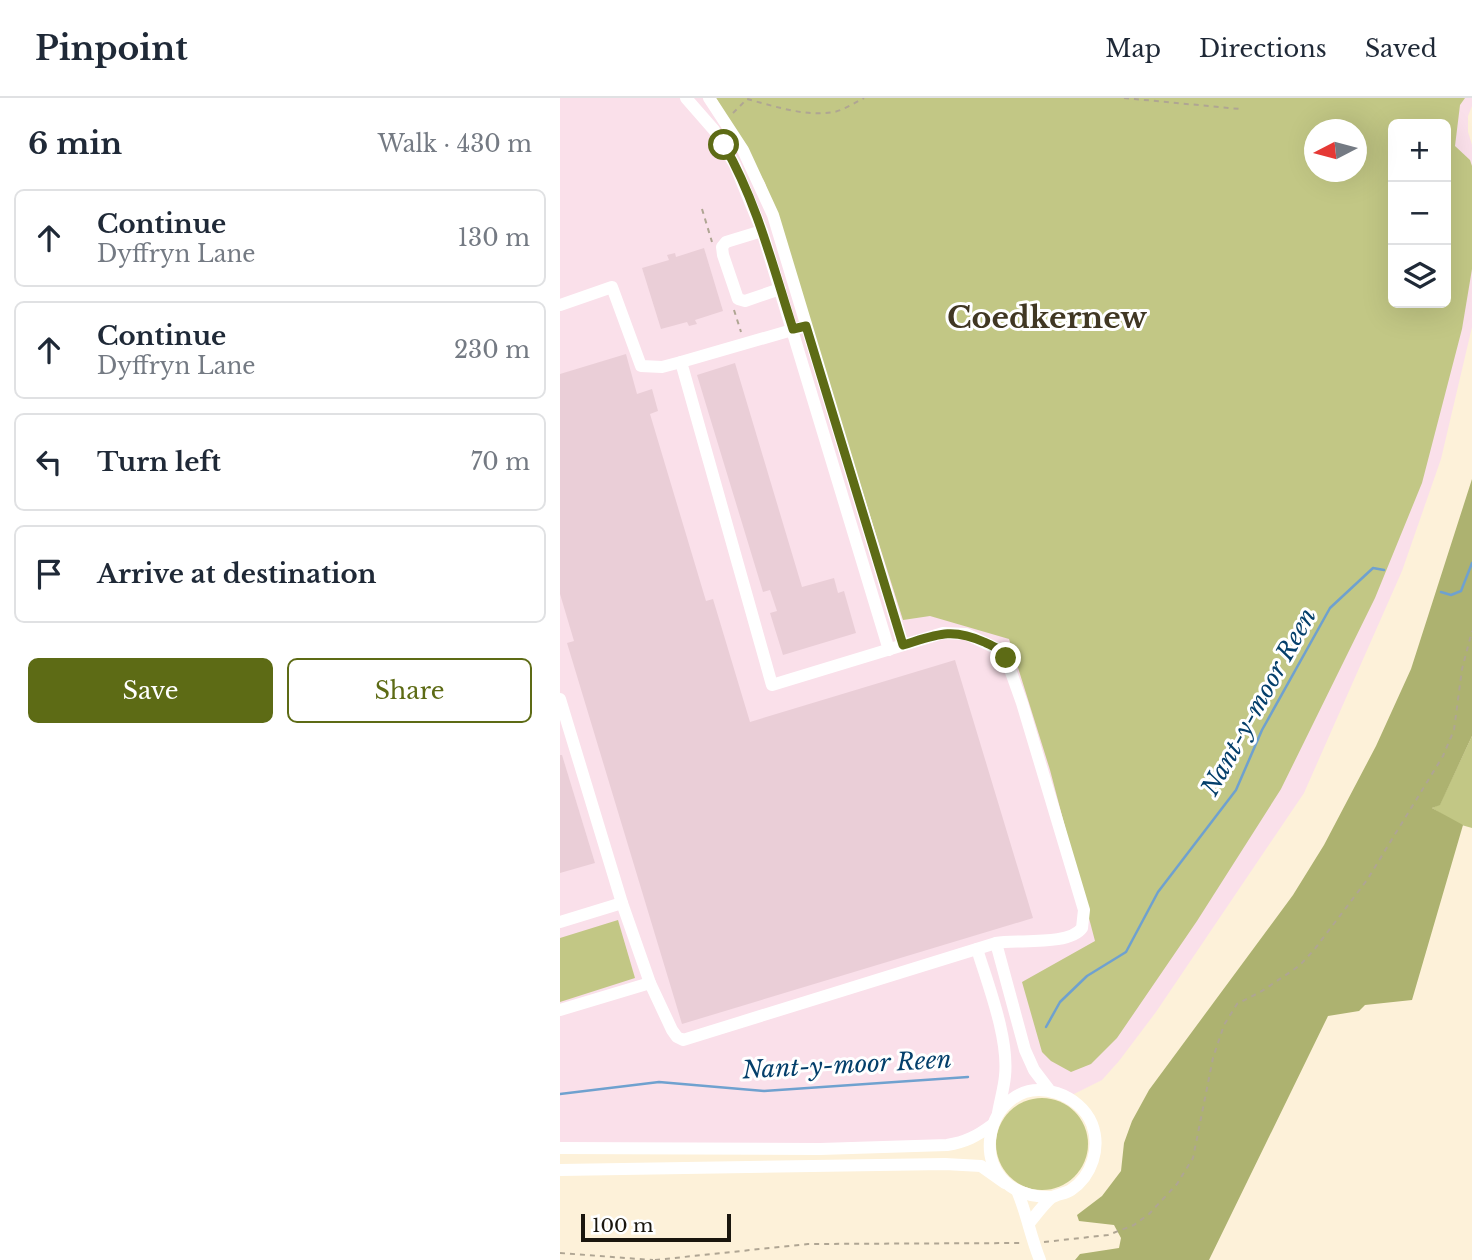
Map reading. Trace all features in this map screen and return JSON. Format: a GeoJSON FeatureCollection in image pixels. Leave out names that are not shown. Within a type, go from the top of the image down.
{"type":"FeatureCollection","features":[{"type":"Feature","properties":{"kind":"street"},"geometry":{"type":"LineString","coordinates":[[686,98],[714,130],[735,165],[762,231],[889,650]]}},
{"type":"Feature","properties":{"kind":"street"},"geometry":{"type":"LineString","coordinates":[[709,98],[743,150],[766,197],[903,645]]}},
{"type":"Feature","properties":{"kind":"street"},"geometry":{"type":"LineString","coordinates":[[714,130],[725,121]]}},
{"type":"Feature","properties":{"kind":"street"},"geometry":{"type":"LineString","coordinates":[[762,231],[726,242],[722,247],[734,293],[740,300],[780,289]]}},
{"type":"Feature","properties":{"kind":"street"},"geometry":{"type":"LineString","coordinates":[[560,305],[612,287],[641,366],[681,362],[806,326]]}},
{"type":"Feature","properties":{"kind":"street"},"geometry":{"type":"LineString","coordinates":[[560,699],[622,903],[650,983],[677,1037],[683,1040],[977,948],[1016,940],[1062,939],[1079,933],[1084,923],[1084,910],[1022,703],[1006,658],[999,649],[966,634],[943,633],[772,685],[681,362]]}},
{"type":"Feature","properties":{"kind":"street"},"geometry":{"type":"LineString","coordinates":[[560,922],[622,903]]}},
{"type":"Feature","properties":{"kind":"street"},"geometry":{"type":"LineString","coordinates":[[996,943],[1026,1050],[1034,1070],[1050,1091]]}},
{"type":"Feature","properties":{"kind":"street"},"geometry":{"type":"LineString","coordinates":[[977,948],[996,1011],[1004,1054],[1005,1074],[989,1140],[995,1171],[1005,1183]]}},
{"type":"Feature","properties":{"kind":"street"},"geometry":{"type":"LineString","coordinates":[[560,1010],[650,983]]}},
{"type":"Feature","properties":{"kind":"street"},"geometry":{"type":"LineString","coordinates":[[560,1148],[820,1149],[947,1145],[977,1136],[1010,1101],[1027,1093],[1050,1091],[1068,1097],[1082,1108],[1092,1123],[1096,1142],[1094,1161],[1084,1178],[1070,1191],[1052,1197],[1035,1198],[1018,1192],[981,1166],[945,1164],[560,1170]]}},
{"type":"Feature","properties":{"kind":"street"},"geometry":{"type":"LineString","coordinates":[[1018,1192],[1030,1222],[1033,1243],[1040,1260]]}},
{"type":"Feature","properties":{"kind":"street"},"geometry":{"type":"LineString","coordinates":[[1030,1222],[1052,1197]]}},
{"type":"Feature","properties":{"kind":"path"},"geometry":{"type":"LineString","coordinates":[[725,121],[747,99],[789,110],[819,113],[836,111],[864,98]]}},
{"type":"Feature","properties":{"kind":"path"},"geometry":{"type":"LineString","coordinates":[[1125,98],[1240,109]]}},
{"type":"Feature","properties":{"kind":"path"},"geometry":{"type":"LineString","coordinates":[[560,1252],[654,1260],[808,1244],[1033,1243],[1108,1235],[1133,1225],[1149,1214],[1177,1184],[1193,1158],[1213,1058],[1224,1025],[1237,1004],[1299,966],[1314,950],[1367,880],[1443,756],[1454,730],[1462,669],[1472,631]]}},
{"type":"Feature","properties":{"kind":"shaded area"},"geometry":{"type":"Polygon","coordinates":[[[560,98],[1472,98],[1468,132],[1472,145],[1472,327],[1441,459],[1402,571],[1304,793],[1156,1012],[1102,1080],[1068,1097],[1027,1093],[964,1142],[560,1148],[560,98]]]}},
{"type":"Feature","properties":{"kind":"green space"},"geometry":{"type":"Polygon","coordinates":[[[716,98],[1465,98],[1460,105],[1455,146],[1470,160],[1472,166],[1472,269],[1462,329],[1422,483],[1375,598],[1281,789],[1197,921],[1117,1038],[1091,1064],[1071,1072],[1051,1061],[1042,1052],[1022,982],[1095,941],[1050,770],[1009,639],[930,616],[903,620],[765,183],[716,98]]]}},
{"type":"Feature","properties":{"kind":"green space"},"geometry":{"type":"Polygon","coordinates":[[[1472,479],[1472,736],[1440,805],[1432,808],[1463,825],[1412,1000],[1365,1005],[1359,1011],[1328,1016],[1209,1260],[1075,1260],[1080,1254],[1119,1248],[1121,1238],[1114,1225],[1079,1221],[1077,1215],[1102,1196],[1121,1171],[1124,1143],[1132,1121],[1149,1090],[1293,895],[1324,845],[1376,746],[1411,669],[1472,479]]]}},
{"type":"Feature","properties":{"kind":"green space"},"geometry":{"type":"Polygon","coordinates":[[[1472,736],[1472,828],[1458,824],[1432,808],[1440,804],[1472,736]]]}},
{"type":"Feature","properties":{"kind":"green space"},"geometry":{"type":"Polygon","coordinates":[[[618,920],[635,978],[560,1002],[560,938],[618,920]]]}},
{"type":"Feature","properties":{"kind":"green space"},"geometry":{"type":"Polygon","coordinates":[[[1042,1098],[1059,1102],[1074,1112],[1084,1127],[1088,1144],[1084,1161],[1074,1176],[1059,1186],[1042,1190],[1025,1186],[1010,1176],[1000,1161],[996,1144],[1000,1127],[1010,1112],[1025,1102],[1042,1098]]]}},
{"type":"Feature","properties":{"kind":"building"},"geometry":{"type":"Polygon","coordinates":[[[704,248],[723,311],[695,320],[697,324],[689,326],[687,322],[661,329],[642,268],[669,260],[667,255],[675,253],[676,257],[704,248]]]}},
{"type":"Feature","properties":{"kind":"building"},"geometry":{"type":"Polygon","coordinates":[[[626,354],[637,394],[652,389],[658,411],[650,414],[706,601],[713,599],[750,722],[955,660],[1033,918],[682,1024],[567,643],[574,641],[560,594],[560,374],[626,354]]]}},
{"type":"Feature","properties":{"kind":"building"},"geometry":{"type":"Polygon","coordinates":[[[735,363],[802,587],[834,578],[838,593],[844,591],[856,633],[783,655],[770,613],[777,611],[770,590],[763,592],[697,375],[735,363]]]}},
{"type":"Feature","properties":{"kind":"building"},"geometry":{"type":"Polygon","coordinates":[[[560,755],[595,863],[560,873],[560,755]]]}},
{"type":"Feature","properties":{"kind":"waterway","name":"Nant-y-moor Reen"},"geometry":{"type":"LineString","coordinates":[[1441,592],[1451,595],[1461,591],[1472,563]]}},
{"type":"Feature","properties":{"kind":"waterway","name":"Nant-y-moor Reen"},"geometry":{"type":"LineString","coordinates":[[1046,1027],[1060,1002],[1087,976],[1126,952],[1158,892],[1236,790],[1262,730],[1330,608],[1373,568],[1384,570]]}},
{"type":"Feature","properties":{"kind":"waterway","name":"Nant-y-moor Reen"},"geometry":{"type":"LineString","coordinates":[[560,1094],[659,1082],[764,1091],[968,1077]]}},
{"type":"Feature","properties":{"kind":"district","name":"Coedkernew"},"geometry":{"type":"Point","coordinates":[1047,318]}},
{"type":"Feature","properties":{"kind":"route"},"geometry":{"type":"LineString","coordinates":[[724,145],[742,179],[762,231],[793,329],[806,326],[903,645],[954,632],[966,634],[999,649],[1006,658]]}}]}
